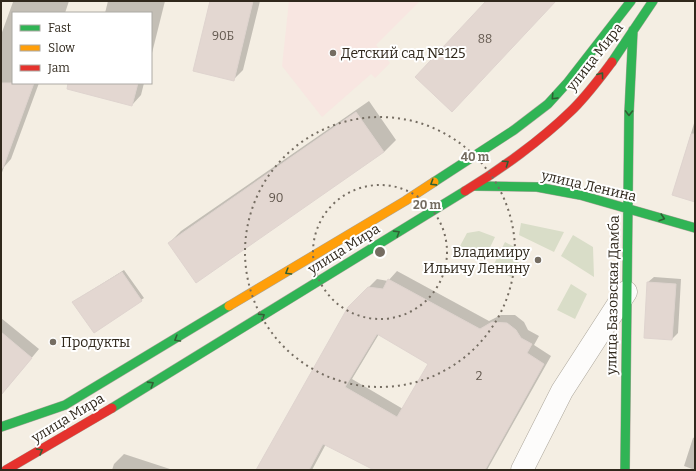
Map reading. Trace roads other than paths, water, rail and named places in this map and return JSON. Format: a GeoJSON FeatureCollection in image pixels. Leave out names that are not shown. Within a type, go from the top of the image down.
{"type":"FeatureCollection","features":[{"type":"Feature","properties":{"kind":"main road","name":"улица Мира"},"geometry":{"type":"LineString","coordinates":[[6,470],[79,428],[474,186],[533,144],[570,111],[596,81],[653,1]]}},
{"type":"Feature","properties":{"kind":"main road","name":"улица Мира"},"geometry":{"type":"LineString","coordinates":[[1,427],[65,405],[85,394],[405,201],[514,130],[548,104],[568,82],[603,38],[633,7]]}},
{"type":"Feature","properties":{"kind":"main road","name":"улица Базовская Дамба"},"geometry":{"type":"LineString","coordinates":[[625,470],[629,113],[633,7]]}},
{"type":"Feature","properties":{"kind":"main road","name":"улица Ленина"},"geometry":{"type":"LineString","coordinates":[[474,186],[537,187],[580,196],[695,228]]}},
{"type":"Feature","properties":{"kind":"street"},"geometry":{"type":"LineString","coordinates":[[522,470],[562,390],[626,292]]}},
{"type":"Feature","properties":{"kind":"place","name":"Детский сад №125"},"geometry":{"type":"Point","coordinates":[333,53]}},
{"type":"Feature","properties":{"kind":"place","name":"Владимиру Ильичу Ленину"},"geometry":{"type":"Point","coordinates":[538,260]}},
{"type":"Feature","properties":{"kind":"place","name":"Продукты"},"geometry":{"type":"Point","coordinates":[53,342]}}]}
